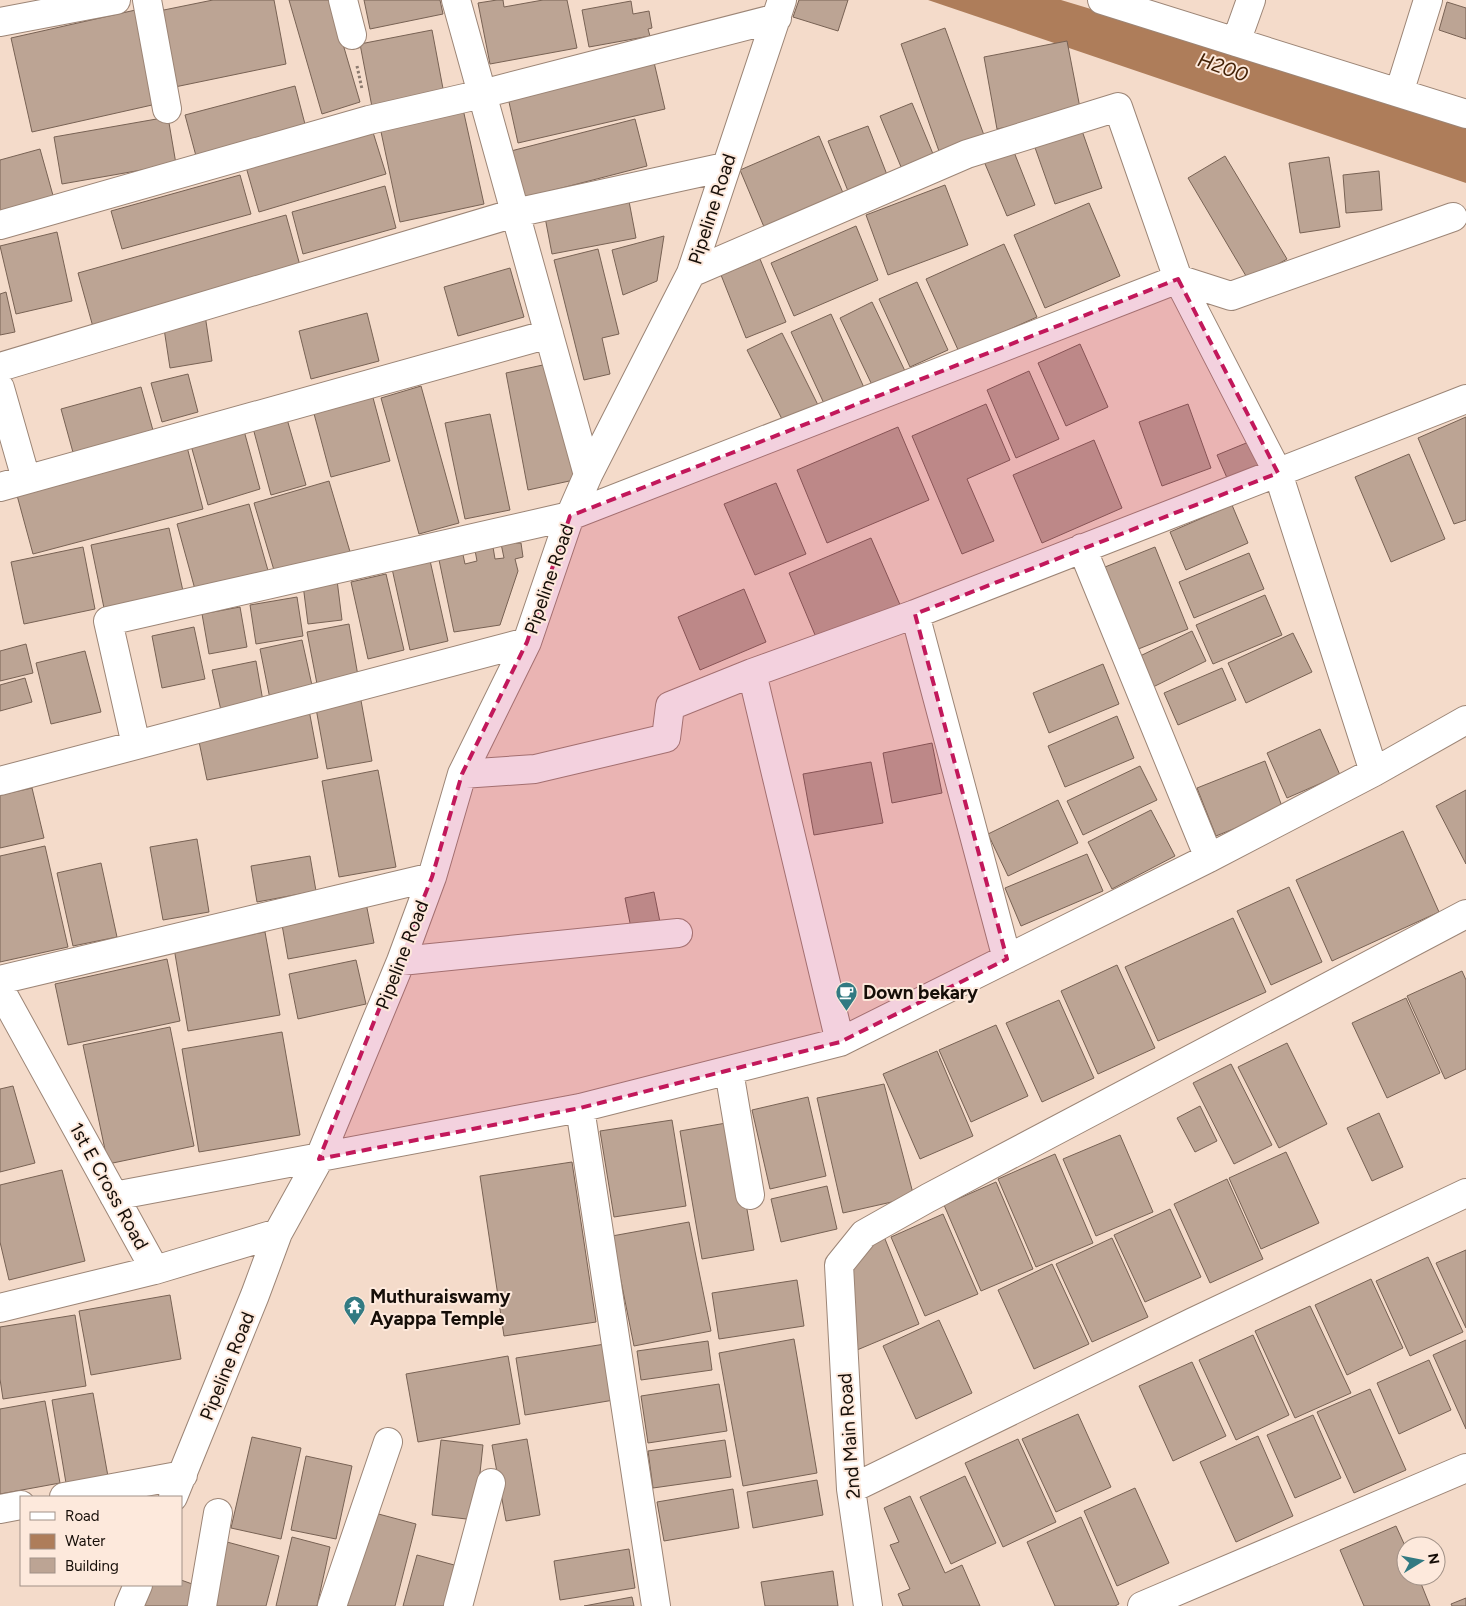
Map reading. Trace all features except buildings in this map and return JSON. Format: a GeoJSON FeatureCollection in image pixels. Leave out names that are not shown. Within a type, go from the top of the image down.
{"type":"FeatureCollection","features":[{"type":"Feature","properties":{"kind":"street"},"geometry":{"type":"LineString","coordinates":[[0,22],[116,0]]}},
{"type":"Feature","properties":{"kind":"street"},"geometry":{"type":"LineString","coordinates":[[147,0],[167,109]]}},
{"type":"Feature","properties":{"kind":"street"},"geometry":{"type":"LineString","coordinates":[[343,0],[352,35]]}},
{"type":"Feature","properties":{"kind":"street"},"geometry":{"type":"LineString","coordinates":[[456,0],[588,475]]}},
{"type":"Feature","properties":{"kind":"street"},"geometry":{"type":"LineString","coordinates":[[1102,0],[1466,114]]}},
{"type":"Feature","properties":{"kind":"street"},"geometry":{"type":"LineString","coordinates":[[1236,42],[1251,0]]}},
{"type":"Feature","properties":{"kind":"street"},"geometry":{"type":"LineString","coordinates":[[1399,93],[1428,0]]}},
{"type":"Feature","properties":{"kind":"street"},"geometry":{"type":"LineString","coordinates":[[0,225],[369,120],[482,94],[779,9]]}},
{"type":"Feature","properties":{"kind":"street","name":"Pipeline Road"},"geometry":{"type":"LineString","coordinates":[[178,1486],[278,1233],[319,1158],[401,961],[432,877],[462,774],[527,642],[570,516],[588,475],[691,273],[779,9]]}},
{"type":"Feature","properties":{"kind":"street"},"geometry":{"type":"LineString","coordinates":[[691,273],[967,154],[1118,107],[1178,279],[1278,473],[1374,772]]}},
{"type":"Feature","properties":{"kind":"street"},"geometry":{"type":"LineString","coordinates":[[0,367],[515,213],[725,167]]}},
{"type":"Feature","properties":{"kind":"street"},"geometry":{"type":"LineString","coordinates":[[136,745],[108,621],[570,516],[1178,279],[1230,296],[1453,217]]}},
{"type":"Feature","properties":{"kind":"street"},"geometry":{"type":"LineString","coordinates":[[0,486],[549,334]]}},
{"type":"Feature","properties":{"kind":"street"},"geometry":{"type":"LineString","coordinates":[[0,388],[26,479]]}},
{"type":"Feature","properties":{"kind":"street"},"geometry":{"type":"LineString","coordinates":[[462,774],[535,769],[666,738],[670,706],[752,673],[915,614],[1466,399]]}},
{"type":"Feature","properties":{"kind":"street"},"geometry":{"type":"LineString","coordinates":[[1082,548],[1209,858]]}},
{"type":"Feature","properties":{"kind":"street"},"geometry":{"type":"LineString","coordinates":[[915,614],[1007,959]]}},
{"type":"Feature","properties":{"kind":"street"},"geometry":{"type":"LineString","coordinates":[[0,781],[527,642]]}},
{"type":"Feature","properties":{"kind":"street"},"geometry":{"type":"LineString","coordinates":[[752,673],[840,1042]]}},
{"type":"Feature","properties":{"kind":"street"},"geometry":{"type":"LineString","coordinates":[[114,1196],[580,1108],[840,1042],[1209,858],[1374,772],[1466,720]]}},
{"type":"Feature","properties":{"kind":"street"},"geometry":{"type":"LineString","coordinates":[[0,980],[432,877]]}},
{"type":"Feature","properties":{"kind":"street","name":"2nd Main Road"},"geometry":{"type":"LineString","coordinates":[[868,1606],[851,1489],[839,1265],[864,1234],[945,1189],[1466,914]]}},
{"type":"Feature","properties":{"kind":"street"},"geometry":{"type":"LineString","coordinates":[[401,961],[678,933]]}},
{"type":"Feature","properties":{"kind":"street","name":"1st E Cross Road"},"geometry":{"type":"LineString","coordinates":[[0,989],[155,1270],[278,1233]]}},
{"type":"Feature","properties":{"kind":"street"},"geometry":{"type":"LineString","coordinates":[[729,1070],[750,1195]]}},
{"type":"Feature","properties":{"kind":"street"},"geometry":{"type":"LineString","coordinates":[[580,1108],[656,1606]]}},
{"type":"Feature","properties":{"kind":"street"},"geometry":{"type":"LineString","coordinates":[[851,1489],[1193,1322],[1466,1193]]}},
{"type":"Feature","properties":{"kind":"street"},"geometry":{"type":"LineString","coordinates":[[0,1308],[155,1270]]}},
{"type":"Feature","properties":{"kind":"street"},"geometry":{"type":"LineString","coordinates":[[332,1606],[388,1442]]}},
{"type":"Feature","properties":{"kind":"street"},"geometry":{"type":"LineString","coordinates":[[1142,1606],[1466,1468]]}},
{"type":"Feature","properties":{"kind":"street"},"geometry":{"type":"LineString","coordinates":[[458,1606],[491,1483]]}},
{"type":"Feature","properties":{"kind":"street"},"geometry":{"type":"LineString","coordinates":[[74,1496],[178,1486]]}},
{"type":"Feature","properties":{"kind":"street"},"geometry":{"type":"LineString","coordinates":[[0,1509],[20,1505]]}},
{"type":"Feature","properties":{"kind":"street"},"geometry":{"type":"LineString","coordinates":[[202,1606],[218,1513]]}},
{"type":"Feature","properties":{"kind":"street"},"geometry":{"type":"LineString","coordinates":[[129,1606],[138,1586]]}},
{"type":"Feature","properties":{"kind":"highlighted area"},"geometry":{"type":"Polygon","coordinates":[[[1178,279],[1278,473],[915,614],[1007,959],[840,1042],[580,1108],[319,1159],[432,877],[462,774],[527,642],[570,516],[1178,279]]]}},
{"type":"Feature","properties":{"kind":"water","name":"H200"},"geometry":{"type":"Polygon","coordinates":[[[928,0],[1061,0],[1466,122],[1466,183],[928,0]]]}},
{"type":"Feature","properties":{"kind":"place","name":"Down bekary"},"geometry":{"type":"Point","coordinates":[847,1011]}},
{"type":"Feature","properties":{"kind":"place","name":"Muthuraiswamy Ayappa Temple"},"geometry":{"type":"Point","coordinates":[354,1326]}}]}
